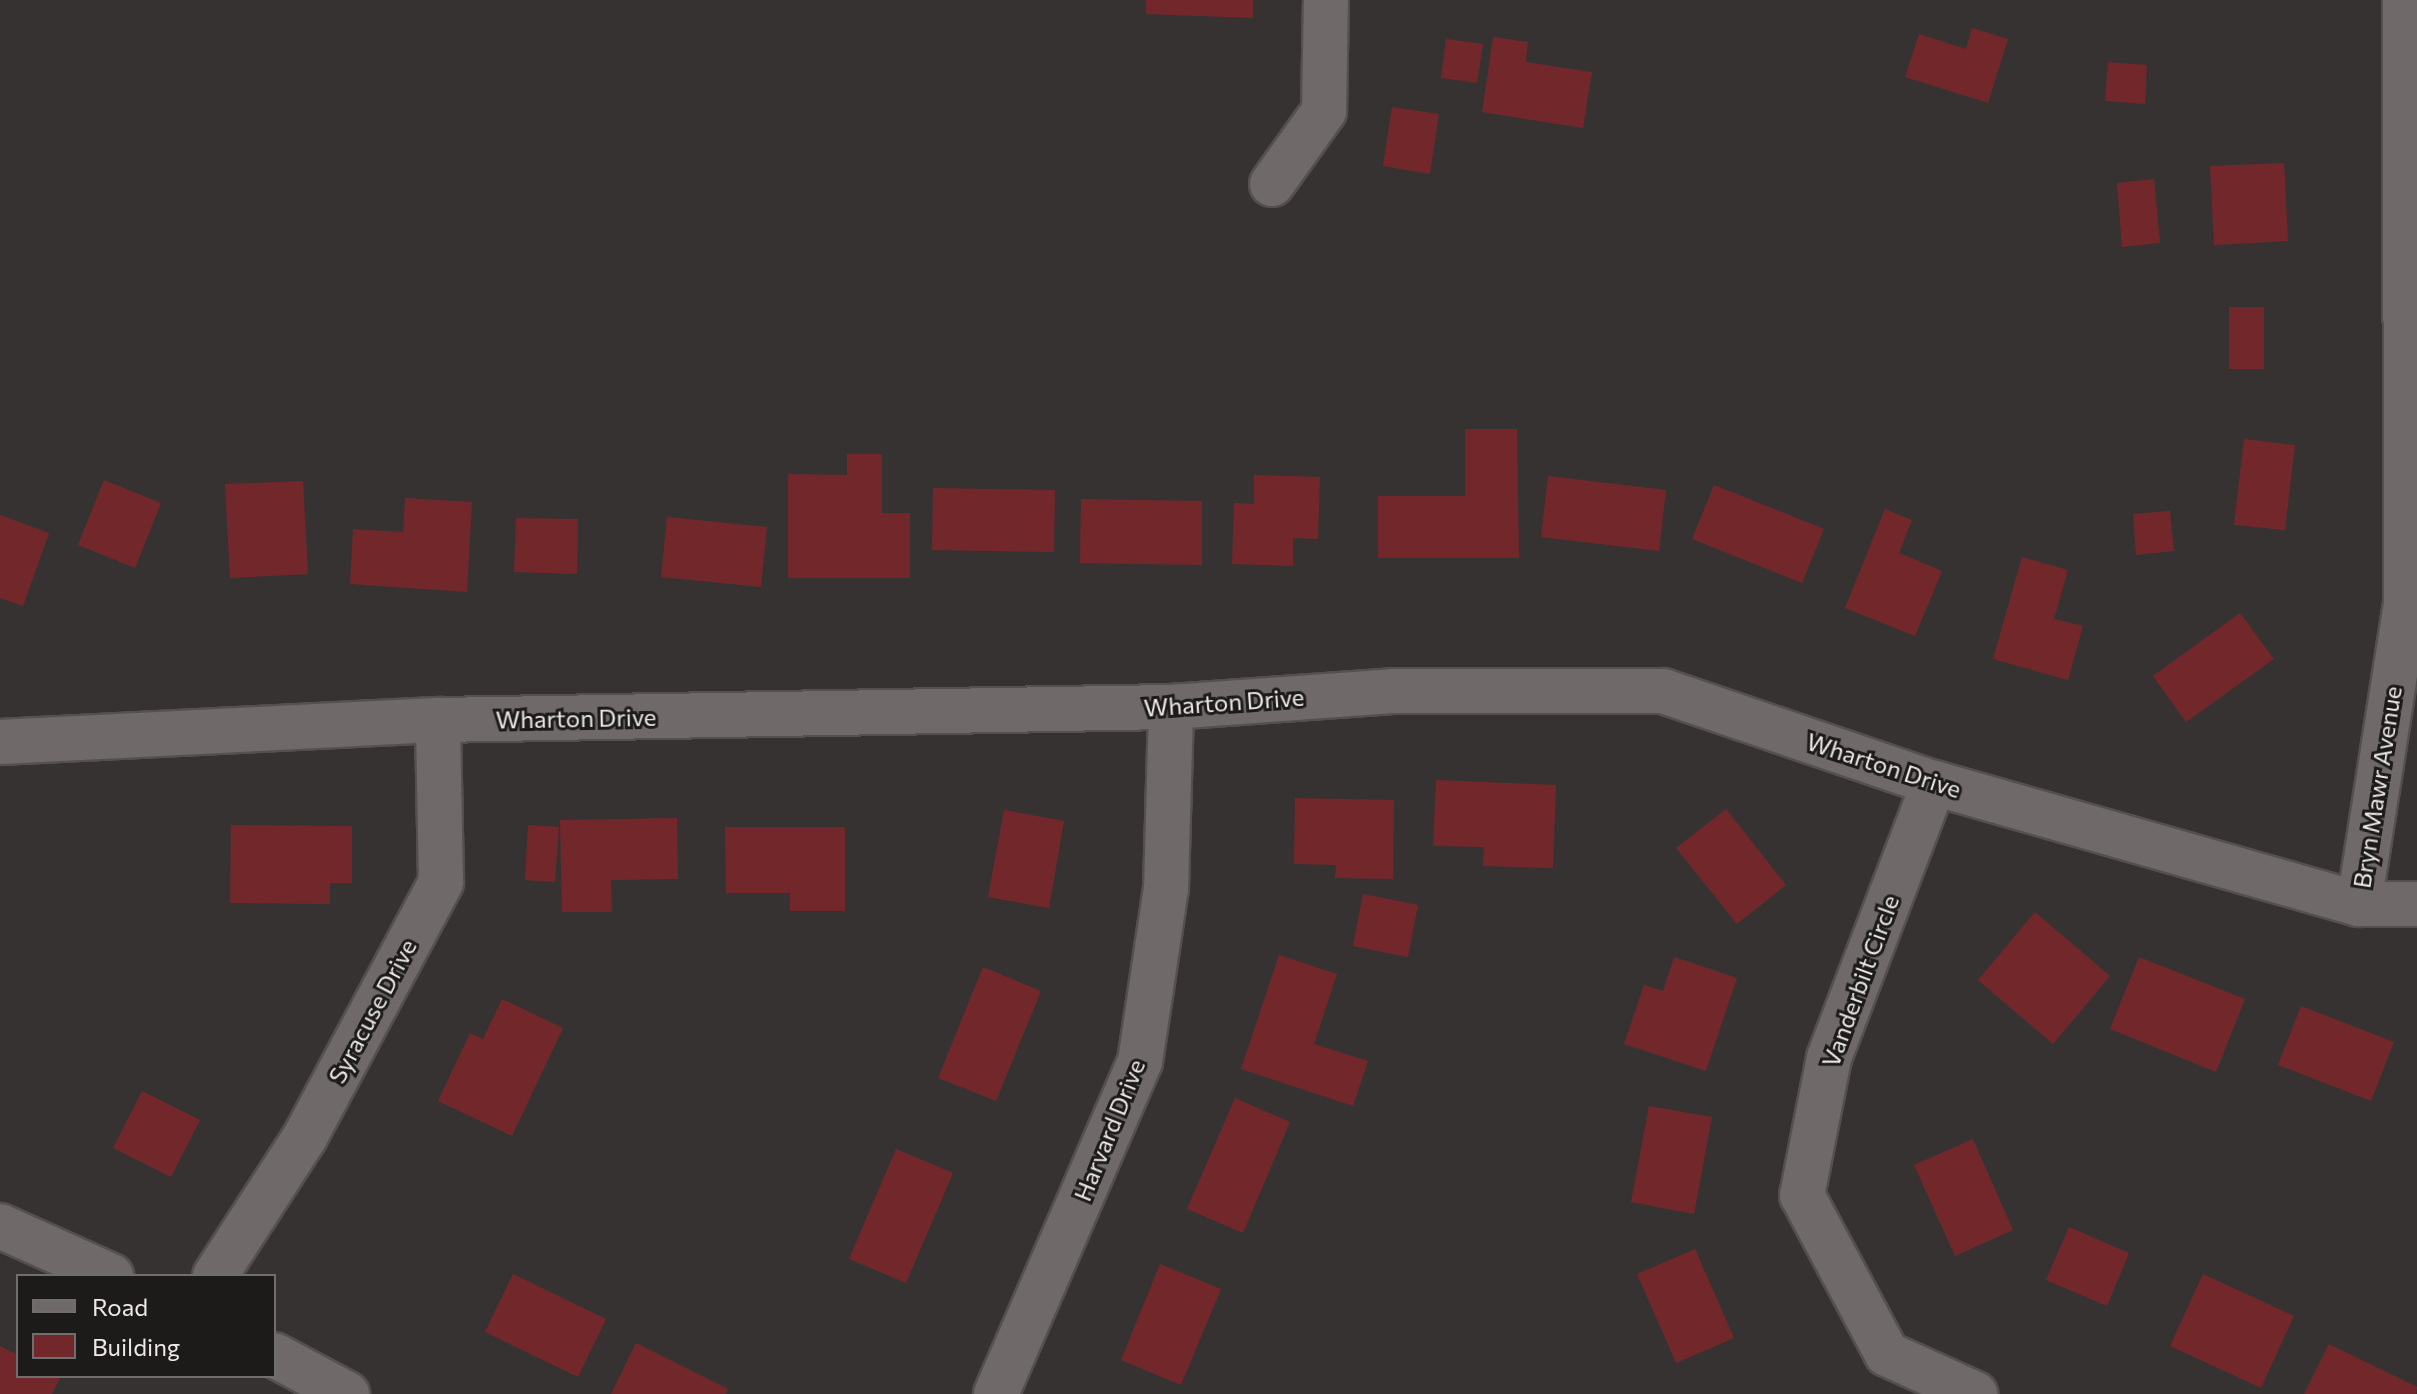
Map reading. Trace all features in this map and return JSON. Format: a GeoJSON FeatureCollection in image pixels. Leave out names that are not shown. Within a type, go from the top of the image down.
{"type":"FeatureCollection","features":[{"type":"Feature","properties":{"kind":"street"},"geometry":{"type":"LineString","coordinates":[[1272,184],[1324,111],[1326,0]]}},
{"type":"Feature","properties":{"kind":"street","name":"Bryn Mawr Avenue"},"geometry":{"type":"LineString","coordinates":[[2359,904],[2406,603],[2405,0]]}},
{"type":"Feature","properties":{"kind":"street","name":"Wharton Drive"},"geometry":{"type":"LineString","coordinates":[[0,742],[438,720],[1171,707],[1392,691],[1663,691],[1934,783],[2359,904],[2417,904]]}},
{"type":"Feature","properties":{"kind":"street","name":"Harvard Drive"},"geometry":{"type":"LineString","coordinates":[[996,1394],[1140,1062],[1166,889],[1171,707]]}},
{"type":"Feature","properties":{"kind":"street","name":"Syracuse Drive"},"geometry":{"type":"LineString","coordinates":[[216,1274],[305,1137],[441,882],[438,720]]}},
{"type":"Feature","properties":{"kind":"street","name":"Vanderbilt Circle"},"geometry":{"type":"LineString","coordinates":[[1934,783],[1829,1058],[1802,1195],[1887,1354],[1975,1394]]}},
{"type":"Feature","properties":{"kind":"street"},"geometry":{"type":"LineString","coordinates":[[0,1226],[107,1274]]}},
{"type":"Feature","properties":{"kind":"street"},"geometry":{"type":"LineString","coordinates":[[276,1356],[347,1394]]}},
{"type":"Feature","properties":{"kind":"building"},"geometry":{"type":"Polygon","coordinates":[[[1146,0],[1253,0],[1253,18],[1146,14],[1146,0]]]}},
{"type":"Feature","properties":{"kind":"building"},"geometry":{"type":"Polygon","coordinates":[[[1972,28],[2008,39],[1988,103],[1905,77],[1919,34],[1966,49],[1972,28]]]}},
{"type":"Feature","properties":{"kind":"building"},"geometry":{"type":"Polygon","coordinates":[[[1493,37],[1528,42],[1526,62],[1592,72],[1583,128],[1482,112],[1493,37]]]}},
{"type":"Feature","properties":{"kind":"building"},"geometry":{"type":"Polygon","coordinates":[[[1446,39],[1483,44],[1477,83],[1441,78],[1446,39]]]}},
{"type":"Feature","properties":{"kind":"building"},"geometry":{"type":"Polygon","coordinates":[[[2108,62],[2147,65],[2145,104],[2105,101],[2108,62]]]}},
{"type":"Feature","properties":{"kind":"building"},"geometry":{"type":"Polygon","coordinates":[[[1392,107],[1439,114],[1430,174],[1383,166],[1392,107]]]}},
{"type":"Feature","properties":{"kind":"building"},"geometry":{"type":"Polygon","coordinates":[[[2284,163],[2288,241],[2214,245],[2210,166],[2284,163]]]}},
{"type":"Feature","properties":{"kind":"building"},"geometry":{"type":"Polygon","coordinates":[[[2154,179],[2160,243],[2122,247],[2117,183],[2154,179]]]}},
{"type":"Feature","properties":{"kind":"building"},"geometry":{"type":"Polygon","coordinates":[[[2229,307],[2264,307],[2264,369],[2229,369],[2229,307]]]}},
{"type":"Feature","properties":{"kind":"building"},"geometry":{"type":"Polygon","coordinates":[[[1465,429],[1517,429],[1519,558],[1378,558],[1378,496],[1465,496],[1465,429]]]}},
{"type":"Feature","properties":{"kind":"building"},"geometry":{"type":"Polygon","coordinates":[[[2244,439],[2295,445],[2285,530],[2234,525],[2244,439]]]}},
{"type":"Feature","properties":{"kind":"building"},"geometry":{"type":"Polygon","coordinates":[[[847,454],[882,454],[882,513],[910,513],[910,578],[788,578],[788,474],[847,475],[847,454]]]}},
{"type":"Feature","properties":{"kind":"building"},"geometry":{"type":"Polygon","coordinates":[[[1254,475],[1320,477],[1318,539],[1293,538],[1293,566],[1232,564],[1234,503],[1254,504],[1254,475]]]}},
{"type":"Feature","properties":{"kind":"building"},"geometry":{"type":"Polygon","coordinates":[[[1548,476],[1666,490],[1659,551],[1541,537],[1548,476]]]}},
{"type":"Feature","properties":{"kind":"building"},"geometry":{"type":"Polygon","coordinates":[[[104,480],[161,503],[135,568],[78,545],[104,480]]]}},
{"type":"Feature","properties":{"kind":"building"},"geometry":{"type":"Polygon","coordinates":[[[303,481],[308,574],[230,578],[225,484],[303,481]]]}},
{"type":"Feature","properties":{"kind":"building"},"geometry":{"type":"Polygon","coordinates":[[[1714,485],[1824,529],[1802,583],[1692,539],[1714,485]]]}},
{"type":"Feature","properties":{"kind":"building"},"geometry":{"type":"Polygon","coordinates":[[[933,488],[1055,490],[1054,552],[932,550],[933,488]]]}},
{"type":"Feature","properties":{"kind":"building"},"geometry":{"type":"Polygon","coordinates":[[[405,498],[472,502],[467,592],[350,584],[353,529],[403,532],[405,498]]]}},
{"type":"Feature","properties":{"kind":"building"},"geometry":{"type":"Polygon","coordinates":[[[1081,499],[1202,501],[1202,565],[1080,563],[1081,499]]]}},
{"type":"Feature","properties":{"kind":"building"},"geometry":{"type":"Polygon","coordinates":[[[1885,509],[1912,520],[1899,553],[1942,571],[1915,636],[1845,608],[1885,509]]]}},
{"type":"Feature","properties":{"kind":"building"},"geometry":{"type":"Polygon","coordinates":[[[2170,511],[2174,551],[2136,555],[2133,514],[2170,511]]]}},
{"type":"Feature","properties":{"kind":"building"},"geometry":{"type":"Polygon","coordinates":[[[0,515],[49,533],[23,606],[0,598],[0,515]]]}},
{"type":"Feature","properties":{"kind":"building"},"geometry":{"type":"Polygon","coordinates":[[[667,517],[767,527],[761,587],[661,577],[667,517]]]}},
{"type":"Feature","properties":{"kind":"building"},"geometry":{"type":"Polygon","coordinates":[[[516,518],[578,519],[577,574],[514,572],[516,518]]]}},
{"type":"Feature","properties":{"kind":"building"},"geometry":{"type":"Polygon","coordinates":[[[2022,557],[2068,570],[2054,619],[2083,626],[2068,680],[1993,659],[2022,557]]]}},
{"type":"Feature","properties":{"kind":"building"},"geometry":{"type":"Polygon","coordinates":[[[2240,613],[2274,659],[2186,722],[2153,676],[2240,613]]]}},
{"type":"Feature","properties":{"kind":"building"},"geometry":{"type":"Polygon","coordinates":[[[1436,780],[1556,785],[1553,868],[1483,866],[1484,847],[1433,846],[1436,780]]]}},
{"type":"Feature","properties":{"kind":"building"},"geometry":{"type":"Polygon","coordinates":[[[1295,798],[1394,800],[1393,879],[1335,878],[1336,865],[1294,864],[1295,798]]]}},
{"type":"Feature","properties":{"kind":"building"},"geometry":{"type":"Polygon","coordinates":[[[1726,809],[1786,885],[1737,924],[1676,848],[1726,809]]]}},
{"type":"Feature","properties":{"kind":"building"},"geometry":{"type":"Polygon","coordinates":[[[1004,810],[1064,821],[1049,908],[988,897],[1004,810]]]}},
{"type":"Feature","properties":{"kind":"building"},"geometry":{"type":"Polygon","coordinates":[[[677,818],[678,879],[611,880],[612,912],[562,912],[560,820],[677,818]]]}},
{"type":"Feature","properties":{"kind":"building"},"geometry":{"type":"Polygon","coordinates":[[[231,825],[352,826],[352,883],[330,883],[330,904],[230,903],[231,825]]]}},
{"type":"Feature","properties":{"kind":"building"},"geometry":{"type":"Polygon","coordinates":[[[528,825],[559,827],[555,882],[525,880],[528,825]]]}},
{"type":"Feature","properties":{"kind":"building"},"geometry":{"type":"Polygon","coordinates":[[[725,827],[845,827],[845,911],[790,911],[790,893],[726,893],[725,827]]]}},
{"type":"Feature","properties":{"kind":"building"},"geometry":{"type":"Polygon","coordinates":[[[1363,894],[1418,905],[1408,957],[1353,946],[1363,894]]]}},
{"type":"Feature","properties":{"kind":"building"},"geometry":{"type":"Polygon","coordinates":[[[2035,912],[2110,976],[2053,1044],[1978,980],[2035,912]]]}},
{"type":"Feature","properties":{"kind":"building"},"geometry":{"type":"Polygon","coordinates":[[[1279,955],[1337,974],[1314,1044],[1368,1061],[1353,1106],[1241,1069],[1279,955]]]}},
{"type":"Feature","properties":{"kind":"building"},"geometry":{"type":"Polygon","coordinates":[[[1674,957],[1737,978],[1706,1071],[1624,1044],[1644,985],[1663,991],[1674,957]]]}},
{"type":"Feature","properties":{"kind":"building"},"geometry":{"type":"Polygon","coordinates":[[[2139,957],[2245,999],[2216,1072],[2110,1029],[2139,957]]]}},
{"type":"Feature","properties":{"kind":"building"},"geometry":{"type":"Polygon","coordinates":[[[983,967],[1041,991],[996,1101],[938,1078],[983,967]]]}},
{"type":"Feature","properties":{"kind":"building"},"geometry":{"type":"Polygon","coordinates":[[[502,999],[563,1028],[512,1136],[438,1101],[470,1033],[483,1039],[502,999]]]}},
{"type":"Feature","properties":{"kind":"building"},"geometry":{"type":"Polygon","coordinates":[[[2301,1006],[2394,1042],[2371,1101],[2278,1065],[2301,1006]]]}},
{"type":"Feature","properties":{"kind":"building"},"geometry":{"type":"Polygon","coordinates":[[[142,1091],[200,1120],[171,1177],[113,1148],[142,1091]]]}},
{"type":"Feature","properties":{"kind":"building"},"geometry":{"type":"Polygon","coordinates":[[[1235,1098],[1290,1122],[1243,1233],[1187,1209],[1235,1098]]]}},
{"type":"Feature","properties":{"kind":"building"},"geometry":{"type":"Polygon","coordinates":[[[1649,1106],[1712,1117],[1694,1214],[1631,1202],[1649,1106]]]}},
{"type":"Feature","properties":{"kind":"building"},"geometry":{"type":"Polygon","coordinates":[[[1973,1139],[2013,1230],[1955,1256],[1914,1165],[1973,1139]]]}},
{"type":"Feature","properties":{"kind":"building"},"geometry":{"type":"Polygon","coordinates":[[[896,1149],[953,1173],[906,1283],[849,1259],[896,1149]]]}},
{"type":"Feature","properties":{"kind":"building"},"geometry":{"type":"Polygon","coordinates":[[[2069,1227],[2129,1253],[2107,1306],[2046,1280],[2069,1227]]]}},
{"type":"Feature","properties":{"kind":"building"},"geometry":{"type":"Polygon","coordinates":[[[1695,1249],[1734,1338],[1676,1363],[1637,1274],[1695,1249]]]}},
{"type":"Feature","properties":{"kind":"building"},"geometry":{"type":"Polygon","coordinates":[[[1160,1264],[1221,1289],[1181,1385],[1121,1360],[1160,1264]]]}},
{"type":"Feature","properties":{"kind":"building"},"geometry":{"type":"Polygon","coordinates":[[[513,1274],[606,1319],[578,1377],[485,1332],[513,1274]]]}},
{"type":"Feature","properties":{"kind":"building"},"geometry":{"type":"Polygon","coordinates":[[[2203,1274],[2294,1316],[2261,1388],[2170,1346],[2203,1274]]]}},
{"type":"Feature","properties":{"kind":"building"},"geometry":{"type":"Polygon","coordinates":[[[636,1343],[728,1389],[726,1394],[611,1394],[636,1343]]]}},
{"type":"Feature","properties":{"kind":"building"},"geometry":{"type":"Polygon","coordinates":[[[2329,1344],[2417,1387],[2416,1394],[2304,1394],[2329,1344]]]}},
{"type":"Feature","properties":{"kind":"building"},"geometry":{"type":"Polygon","coordinates":[[[0,1346],[16,1354],[16,1378],[60,1378],[52,1394],[0,1394],[0,1346]]]}}]}
